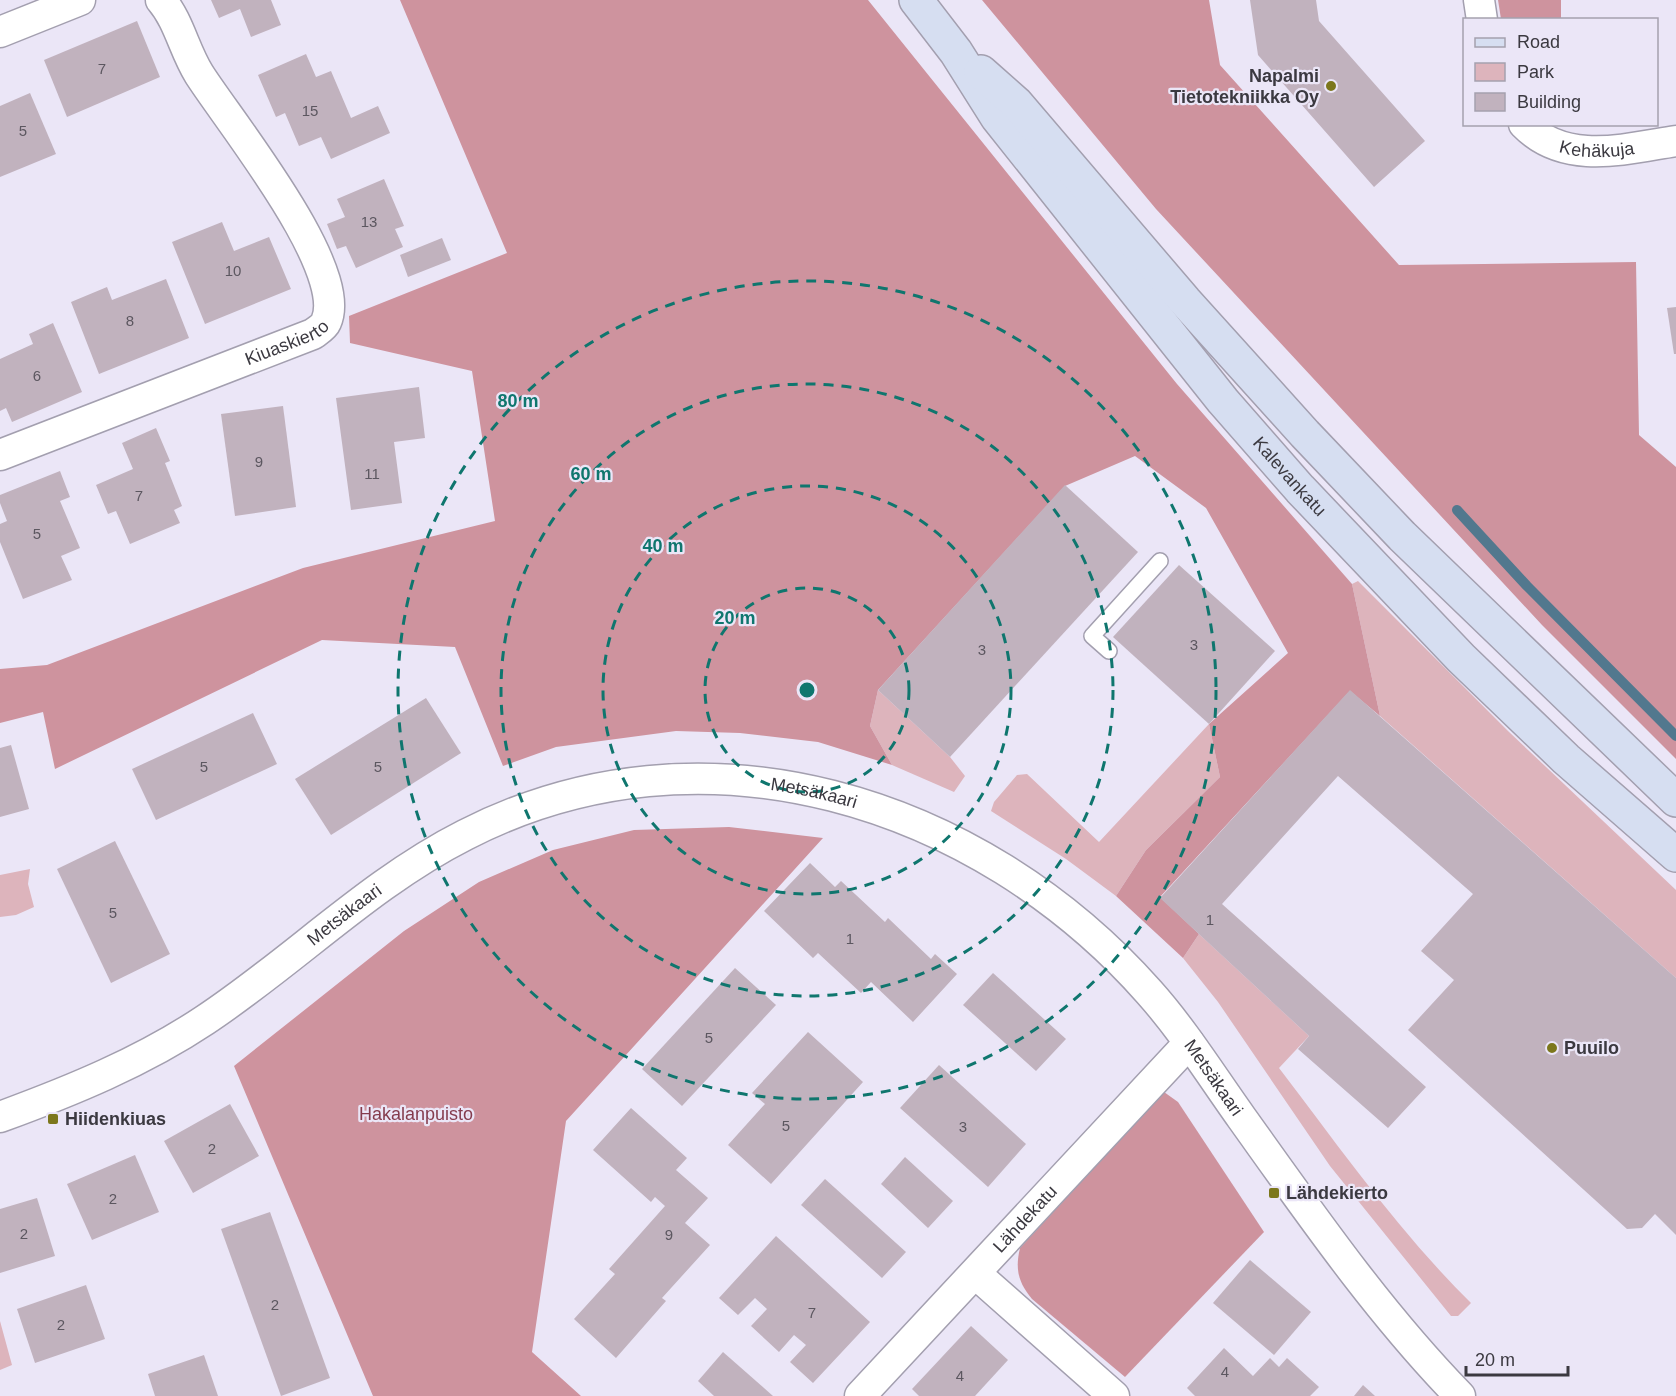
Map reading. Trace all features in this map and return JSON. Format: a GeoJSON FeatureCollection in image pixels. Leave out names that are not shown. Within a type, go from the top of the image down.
{"type":"FeatureCollection","features":[{"type":"Feature","properties":{"kind":"main road","name":"Kalevankatu"},"geometry":{"type":"LineString","coordinates":[[916,0],[956,52],[997,117],[1223,401],[1299,489],[1461,658],[1566,759],[1676,855]]}},
{"type":"Feature","properties":{"kind":"main road","name":"Kalevankatu"},"geometry":{"type":"LineString","coordinates":[[956,52],[1016,103],[1185,301],[1386,519],[1676,800]]}},
{"type":"Feature","properties":{"kind":"street"},"geometry":{"type":"LineString","coordinates":[[0,32],[80,0]]}},
{"type":"Feature","properties":{"kind":"street","name":"Kiuaskierto"},"geometry":{"type":"LineString","coordinates":[[0,455],[313,334],[326,324],[329,310],[326,284],[300,225],[279,189],[197,70],[168,9],[161,0]]}},
{"type":"Feature","properties":{"kind":"street"},"geometry":{"type":"LineString","coordinates":[[1479,0],[1482,18]]}},
{"type":"Feature","properties":{"kind":"street","name":"Kehäkuja"},"geometry":{"type":"LineString","coordinates":[[1527,126],[1551,145],[1602,153],[1676,141]]}},
{"type":"Feature","properties":{"kind":"street","name":"Metsäkaari"},"geometry":{"type":"LineString","coordinates":[[0,1117],[108,1074],[158,1049],[206,1019],[282,965],[414,865],[470,832],[552,801],[615,785],[715,778],[790,784],[864,804],[917,823],[969,849],[1016,877],[1063,910],[1119,960],[1153,995],[1305,1206],[1384,1308],[1460,1396]]}},
{"type":"Feature","properties":{"kind":"street","name":"Lähdekatu"},"geometry":{"type":"LineString","coordinates":[[860,1396],[1189,1043]]}},
{"type":"Feature","properties":{"kind":"street"},"geometry":{"type":"LineString","coordinates":[[976,1274],[1114,1396]]}},
{"type":"Feature","properties":{"kind":"lane"},"geometry":{"type":"LineString","coordinates":[[1109,651],[1092,636],[1160,561]]}},
{"type":"Feature","properties":{"kind":"green space"},"geometry":{"type":"Polygon","coordinates":[[[400,0],[868,0],[1177,384],[1352,584],[1380,716],[1350,691],[1160,897],[1199,934],[1183,958],[1116,896],[1146,850],[1220,777],[1209,724],[1288,653],[1206,508],[1135,456],[1065,486],[878,690],[870,726],[892,765],[818,742],[740,733],[676,731],[556,747],[503,766],[455,647],[322,640],[55,769],[43,712],[0,723],[0,669],[47,665],[303,568],[495,521],[472,371],[350,343],[349,316],[507,253],[400,0]]]}},
{"type":"Feature","properties":{"kind":"green space"},"geometry":{"type":"Polygon","coordinates":[[[982,0],[1209,0],[1220,65],[1399,265],[1636,262],[1639,435],[1676,467],[1676,759],[1542,625],[1156,209],[982,0]]]}},
{"type":"Feature","properties":{"kind":"green space"},"geometry":{"type":"Polygon","coordinates":[[[1498,0],[1561,0],[1561,18],[1501,18],[1498,0]]]}},
{"type":"Feature","properties":{"kind":"green space"},"geometry":{"type":"Polygon","coordinates":[[[1358,581],[1508,731],[1676,890],[1676,978],[1380,716],[1352,584],[1358,581]]]}},
{"type":"Feature","properties":{"kind":"green space"},"geometry":{"type":"Polygon","coordinates":[[[878,690],[950,757],[965,776],[954,792],[892,765],[870,726],[878,690]]]}},
{"type":"Feature","properties":{"kind":"green space"},"geometry":{"type":"Polygon","coordinates":[[[1209,724],[1220,777],[1146,850],[1116,896],[1066,859],[991,811],[994,802],[1017,775],[1027,774],[1099,842],[1209,724]]]}},
{"type":"Feature","properties":{"kind":"green space","name":"Hakalanpuisto"},"geometry":{"type":"Polygon","coordinates":[[[729,827],[823,838],[566,1121],[532,1352],[581,1396],[373,1396],[234,1066],[404,931],[479,882],[553,850],[634,830],[729,827]]]}},
{"type":"Feature","properties":{"kind":"green space"},"geometry":{"type":"Polygon","coordinates":[[[30,869],[28,884],[34,907],[16,915],[0,917],[0,875],[30,869]]]}},
{"type":"Feature","properties":{"kind":"green space"},"geometry":{"type":"Polygon","coordinates":[[[1199,934],[1309,1036],[1279,1068],[1395,1219],[1471,1303],[1458,1316],[1451,1316],[1330,1166],[1218,1002],[1183,958],[1199,934]]]}},
{"type":"Feature","properties":{"kind":"green space"},"geometry":{"type":"Polygon","coordinates":[[[1164,1092],[1178,1102],[1264,1232],[1125,1377],[1032,1299],[1019,1275],[1020,1248],[1164,1092]]]}},
{"type":"Feature","properties":{"kind":"green space"},"geometry":{"type":"Polygon","coordinates":[[[0,1321],[12,1365],[0,1370],[0,1321]]]}},
{"type":"Feature","properties":{"kind":"building"},"geometry":{"type":"Polygon","coordinates":[[[211,0],[271,0],[281,25],[251,37],[240,9],[219,18],[211,0]]]}},
{"type":"Feature","properties":{"kind":"building"},"geometry":{"type":"Polygon","coordinates":[[[1250,0],[1316,0],[1319,21],[1425,141],[1374,187],[1258,55],[1250,0]]]}},
{"type":"Feature","properties":{"kind":"building"},"geometry":{"type":"Polygon","coordinates":[[[137,21],[160,77],[67,117],[44,60],[137,21]]]}},
{"type":"Feature","properties":{"kind":"building"},"geometry":{"type":"Polygon","coordinates":[[[306,54],[316,77],[331,71],[351,118],[378,106],[390,133],[331,159],[321,137],[299,146],[285,113],[276,117],[258,75],[306,54]]]}},
{"type":"Feature","properties":{"kind":"building"},"geometry":{"type":"Polygon","coordinates":[[[30,93],[56,154],[0,177],[0,106],[30,93]]]}},
{"type":"Feature","properties":{"kind":"building"},"geometry":{"type":"Polygon","coordinates":[[[384,179],[404,226],[395,229],[403,247],[356,268],[346,246],[337,249],[327,224],[345,217],[337,199],[384,179]]]}},
{"type":"Feature","properties":{"kind":"building"},"geometry":{"type":"Polygon","coordinates":[[[222,222],[234,251],[269,237],[291,289],[205,324],[172,242],[222,222]]]}},
{"type":"Feature","properties":{"kind":"building"},"geometry":{"type":"Polygon","coordinates":[[[442,238],[451,260],[408,277],[400,255],[442,238]]]}},
{"type":"Feature","properties":{"kind":"building"},"geometry":{"type":"Polygon","coordinates":[[[166,279],[189,338],[99,374],[71,302],[107,287],[112,300],[166,279]]]}},
{"type":"Feature","properties":{"kind":"building"},"geometry":{"type":"Polygon","coordinates":[[[1676,307],[1676,354],[1674,354],[1667,308],[1676,307]]]}},
{"type":"Feature","properties":{"kind":"building"},"geometry":{"type":"Polygon","coordinates":[[[53,323],[82,392],[12,422],[6,408],[0,411],[0,359],[33,344],[29,334],[53,323]]]}},
{"type":"Feature","properties":{"kind":"building"},"geometry":{"type":"Polygon","coordinates":[[[419,387],[425,438],[394,442],[402,503],[351,510],[336,398],[419,387]]]}},
{"type":"Feature","properties":{"kind":"building"},"geometry":{"type":"Polygon","coordinates":[[[283,406],[296,507],[235,516],[221,414],[283,406]]]}},
{"type":"Feature","properties":{"kind":"building"},"geometry":{"type":"Polygon","coordinates":[[[156,428],[170,461],[165,463],[182,506],[174,510],[180,523],[130,544],[116,511],[108,514],[96,485],[133,469],[122,443],[156,428]]]}},
{"type":"Feature","properties":{"kind":"building"},"geometry":{"type":"Polygon","coordinates":[[[60,471],[70,497],[60,501],[80,548],[61,556],[72,580],[23,599],[0,542],[0,524],[7,521],[0,503],[0,495],[60,471]]]}},
{"type":"Feature","properties":{"kind":"building"},"geometry":{"type":"Polygon","coordinates":[[[1065,485],[1138,552],[950,757],[878,690],[1065,485]]]}},
{"type":"Feature","properties":{"kind":"building"},"geometry":{"type":"Polygon","coordinates":[[[1179,565],[1275,651],[1209,724],[1113,637],[1179,565]]]}},
{"type":"Feature","properties":{"kind":"building","name":"Puuilo"},"geometry":{"type":"Polygon","coordinates":[[[1350,690],[1676,978],[1676,1235],[1655,1214],[1642,1228],[1627,1229],[1408,1030],[1454,980],[1421,951],[1473,894],[1338,776],[1222,904],[1426,1087],[1388,1128],[1298,1049],[1309,1036],[1160,898],[1350,690]]]}},
{"type":"Feature","properties":{"kind":"building"},"geometry":{"type":"Polygon","coordinates":[[[426,698],[461,753],[331,835],[295,779],[426,698]]]}},
{"type":"Feature","properties":{"kind":"building"},"geometry":{"type":"Polygon","coordinates":[[[253,713],[277,764],[156,820],[132,769],[253,713]]]}},
{"type":"Feature","properties":{"kind":"building"},"geometry":{"type":"Polygon","coordinates":[[[11,745],[29,809],[0,817],[0,748],[11,745]]]}},
{"type":"Feature","properties":{"kind":"building"},"geometry":{"type":"Polygon","coordinates":[[[115,841],[170,954],[111,983],[57,869],[115,841]]]}},
{"type":"Feature","properties":{"kind":"building"},"geometry":{"type":"Polygon","coordinates":[[[810,863],[835,887],[841,881],[885,922],[888,918],[931,959],[935,954],[957,974],[913,1022],[871,982],[861,993],[818,953],[813,958],[764,911],[810,863]]]}},
{"type":"Feature","properties":{"kind":"building"},"geometry":{"type":"Polygon","coordinates":[[[735,968],[776,1005],[682,1106],[642,1069],[735,968]]]}},
{"type":"Feature","properties":{"kind":"building"},"geometry":{"type":"Polygon","coordinates":[[[993,973],[1066,1039],[1036,1071],[963,1005],[993,973]]]}},
{"type":"Feature","properties":{"kind":"building"},"geometry":{"type":"Polygon","coordinates":[[[808,1032],[863,1082],[771,1184],[728,1145],[765,1104],[752,1093],[808,1032]]]}},
{"type":"Feature","properties":{"kind":"building"},"geometry":{"type":"Polygon","coordinates":[[[939,1065],[1026,1144],[988,1187],[900,1108],[939,1065]]]}},
{"type":"Feature","properties":{"kind":"building"},"geometry":{"type":"Polygon","coordinates":[[[230,1104],[259,1156],[193,1193],[164,1141],[230,1104]]]}},
{"type":"Feature","properties":{"kind":"building"},"geometry":{"type":"Polygon","coordinates":[[[631,1108],[687,1158],[676,1170],[708,1198],[685,1223],[710,1245],[662,1298],[666,1301],[616,1358],[574,1319],[615,1274],[609,1269],[665,1206],[655,1197],[651,1202],[593,1150],[631,1108]]]}},
{"type":"Feature","properties":{"kind":"building"},"geometry":{"type":"Polygon","coordinates":[[[135,1155],[159,1212],[92,1240],[67,1184],[135,1155]]]}},
{"type":"Feature","properties":{"kind":"building"},"geometry":{"type":"Polygon","coordinates":[[[905,1157],[953,1201],[928,1228],[881,1184],[905,1157]]]}},
{"type":"Feature","properties":{"kind":"building"},"geometry":{"type":"Polygon","coordinates":[[[825,1179],[906,1252],[882,1278],[801,1205],[825,1179]]]}},
{"type":"Feature","properties":{"kind":"building"},"geometry":{"type":"Polygon","coordinates":[[[37,1198],[55,1256],[0,1273],[0,1209],[37,1198]]]}},
{"type":"Feature","properties":{"kind":"building"},"geometry":{"type":"Polygon","coordinates":[[[270,1212],[330,1378],[281,1396],[221,1229],[270,1212]]]}},
{"type":"Feature","properties":{"kind":"building"},"geometry":{"type":"Polygon","coordinates":[[[776,1236],[870,1322],[813,1383],[790,1362],[806,1345],[794,1335],[779,1352],[751,1326],[767,1309],[755,1298],[738,1315],[719,1298],[776,1236]]]}},
{"type":"Feature","properties":{"kind":"building"},"geometry":{"type":"Polygon","coordinates":[[[1250,1260],[1311,1312],[1274,1355],[1213,1303],[1250,1260]]]}},
{"type":"Feature","properties":{"kind":"building"},"geometry":{"type":"Polygon","coordinates":[[[86,1285],[105,1339],[35,1363],[17,1309],[86,1285]]]}},
{"type":"Feature","properties":{"kind":"building"},"geometry":{"type":"Polygon","coordinates":[[[971,1326],[1008,1360],[975,1396],[919,1396],[912,1389],[971,1326]]]}},
{"type":"Feature","properties":{"kind":"building"},"geometry":{"type":"Polygon","coordinates":[[[1224,1348],[1253,1376],[1270,1358],[1279,1367],[1287,1358],[1319,1387],[1310,1396],[1195,1396],[1187,1388],[1224,1348]]]}},
{"type":"Feature","properties":{"kind":"building"},"geometry":{"type":"Polygon","coordinates":[[[723,1352],[773,1396],[714,1396],[698,1381],[723,1352]]]}},
{"type":"Feature","properties":{"kind":"building"},"geometry":{"type":"Polygon","coordinates":[[[204,1355],[218,1396],[155,1396],[148,1374],[204,1355]]]}},
{"type":"Feature","properties":{"kind":"building"},"geometry":{"type":"Polygon","coordinates":[[[1363,1385],[1375,1396],[1354,1396],[1363,1385]]]}},
{"type":"Feature","properties":{"kind":"waterway"},"geometry":{"type":"LineString","coordinates":[[1457,510],[1527,586],[1676,736]]}},
{"type":"Feature","properties":{"kind":"place","name":"Napalmi Tietotekniikka Oy"},"geometry":{"type":"Point","coordinates":[1331,86]}},
{"type":"Feature","properties":{"kind":"place","name":"Puuilo"},"geometry":{"type":"Point","coordinates":[1552,1048]}},
{"type":"Feature","properties":{"kind":"place","name":"Hiidenkiuas"},"geometry":{"type":"Point","coordinates":[53,1119]}},
{"type":"Feature","properties":{"kind":"place","name":"Lähdekierto"},"geometry":{"type":"Point","coordinates":[1274,1193]}}]}
